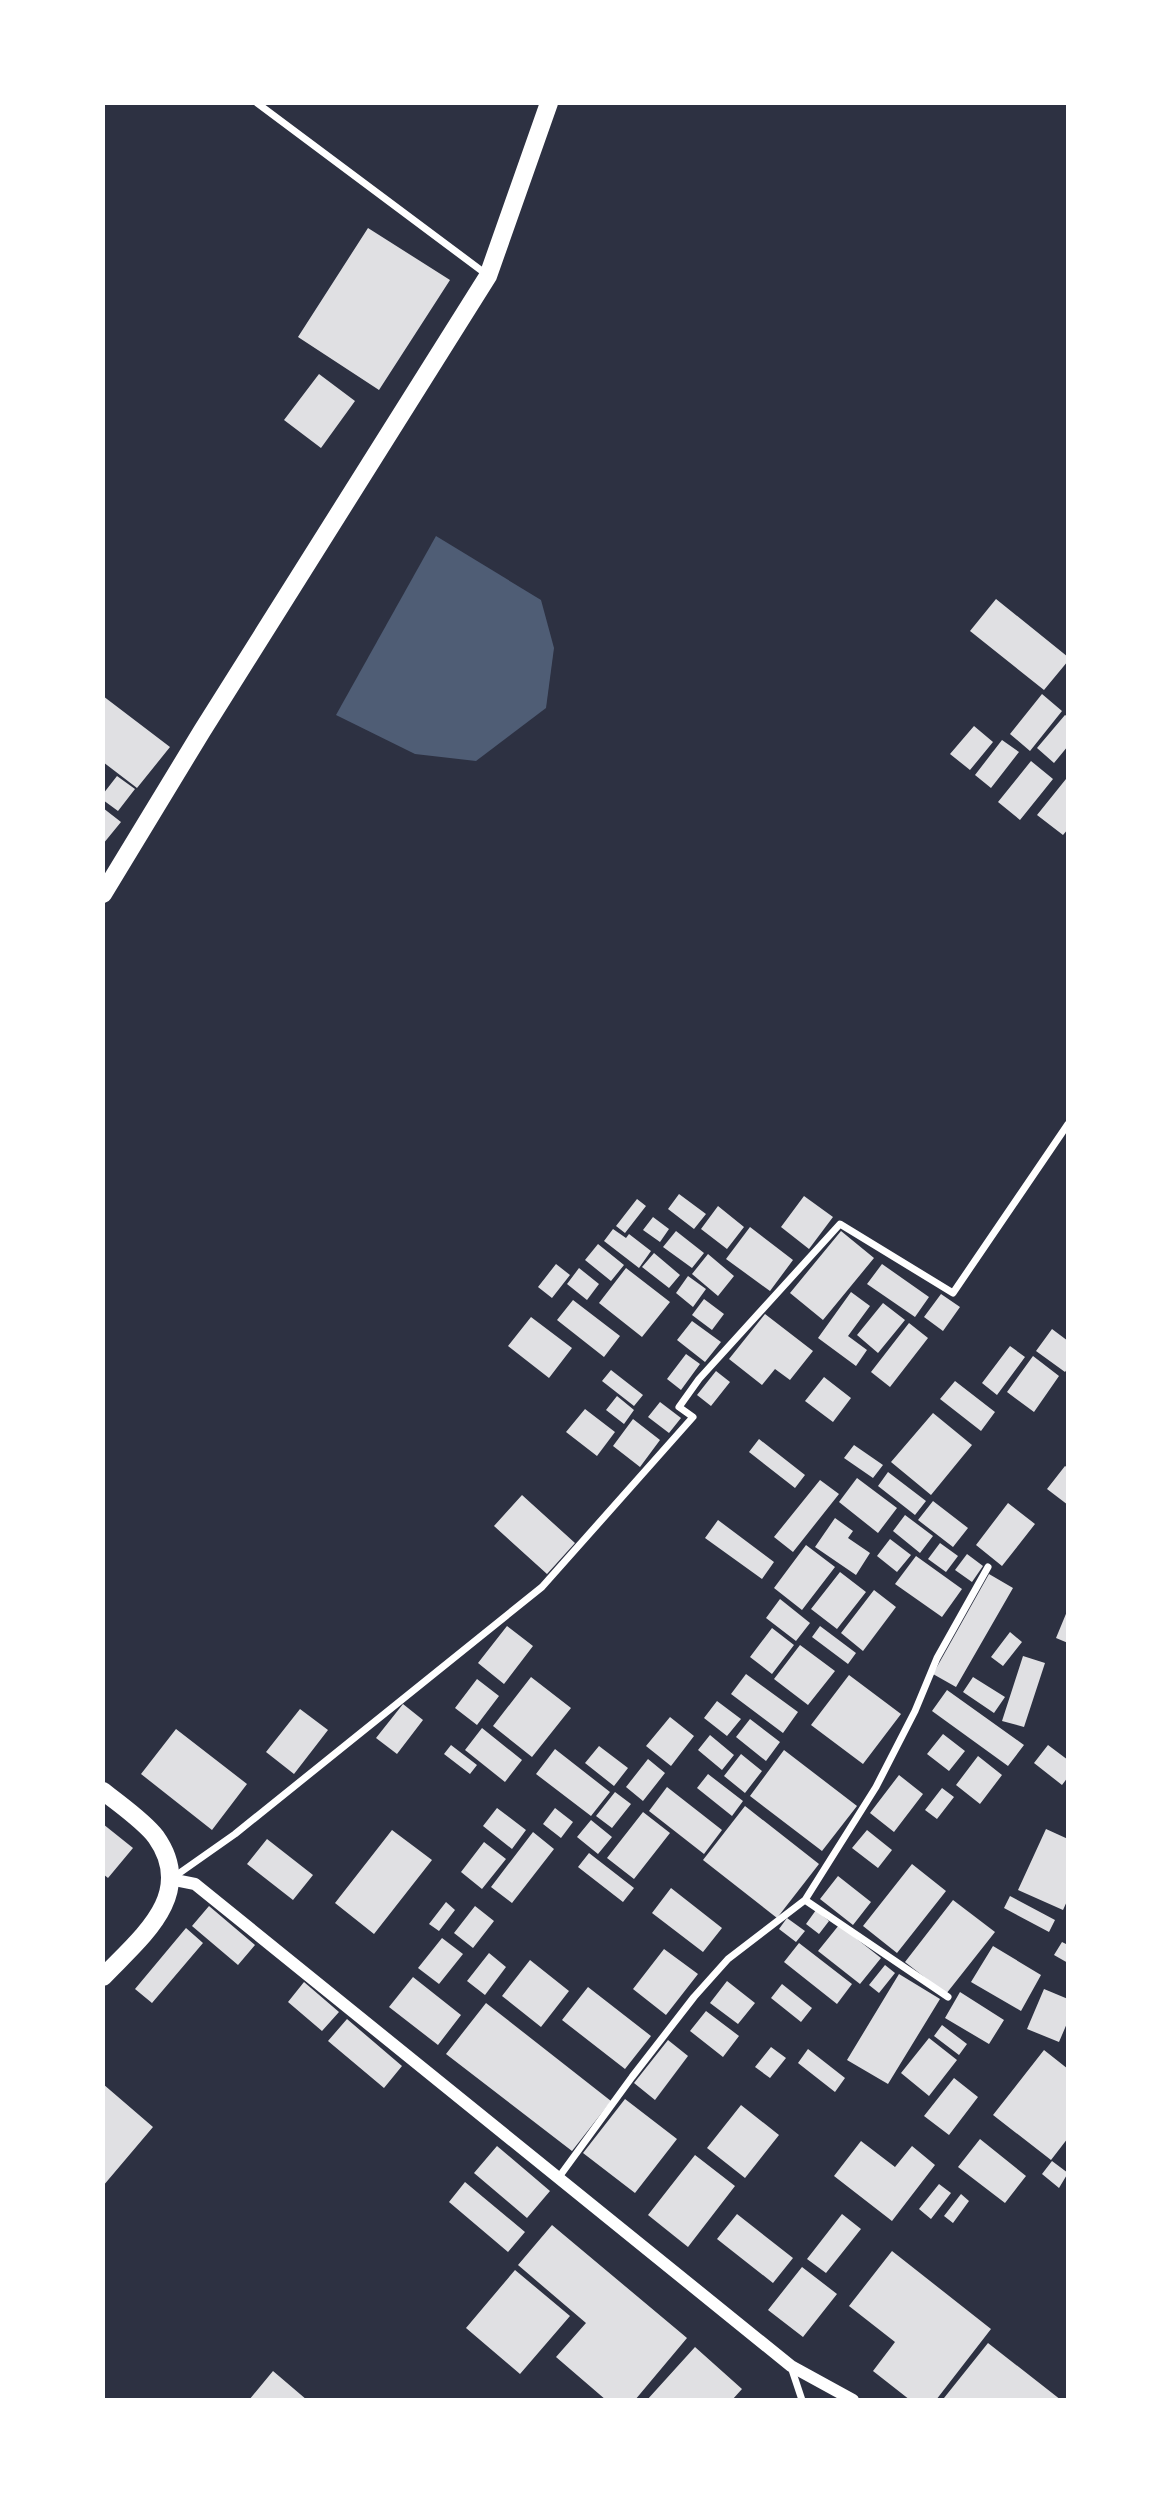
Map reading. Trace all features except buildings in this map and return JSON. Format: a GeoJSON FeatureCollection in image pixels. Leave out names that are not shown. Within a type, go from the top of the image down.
{"type":"FeatureCollection","features":[{"type":"Feature","properties":{"kind":"main road"},"geometry":{"type":"LineString","coordinates":[[103,894],[202,731],[488,276],[549,103]]}},
{"type":"Feature","properties":{"kind":"main road"},"geometry":{"type":"LineString","coordinates":[[103,1791],[155,1835],[167,1857],[170,1879],[168,1897],[157,1921],[103,1977]]}},
{"type":"Feature","properties":{"kind":"street"},"geometry":{"type":"LineString","coordinates":[[257,103],[488,276]]}},
{"type":"Feature","properties":{"kind":"street"},"geometry":{"type":"LineString","coordinates":[[170,1879],[235,1834],[542,1587],[693,1417],[679,1407],[699,1379],[840,1224],[953,1293],[1068,1124]]}},
{"type":"Feature","properties":{"kind":"street"},"geometry":{"type":"LineString","coordinates":[[559,2177],[694,1997],[728,1959],[805,1900],[876,1787],[915,1711],[937,1658],[988,1567]]}},
{"type":"Feature","properties":{"kind":"street"},"geometry":{"type":"LineString","coordinates":[[170,1879],[195,1884],[791,2366],[853,2400]]}},
{"type":"Feature","properties":{"kind":"street"},"geometry":{"type":"LineString","coordinates":[[805,1900],[948,1997]]}},
{"type":"Feature","properties":{"kind":"street"},"geometry":{"type":"LineString","coordinates":[[791,2366],[802,2400]]}},
{"type":"Feature","properties":{"kind":"water"},"geometry":{"type":"Polygon","coordinates":[[[436,536],[541,600],[554,648],[546,708],[476,761],[415,754],[336,715],[436,536]]]}}]}
